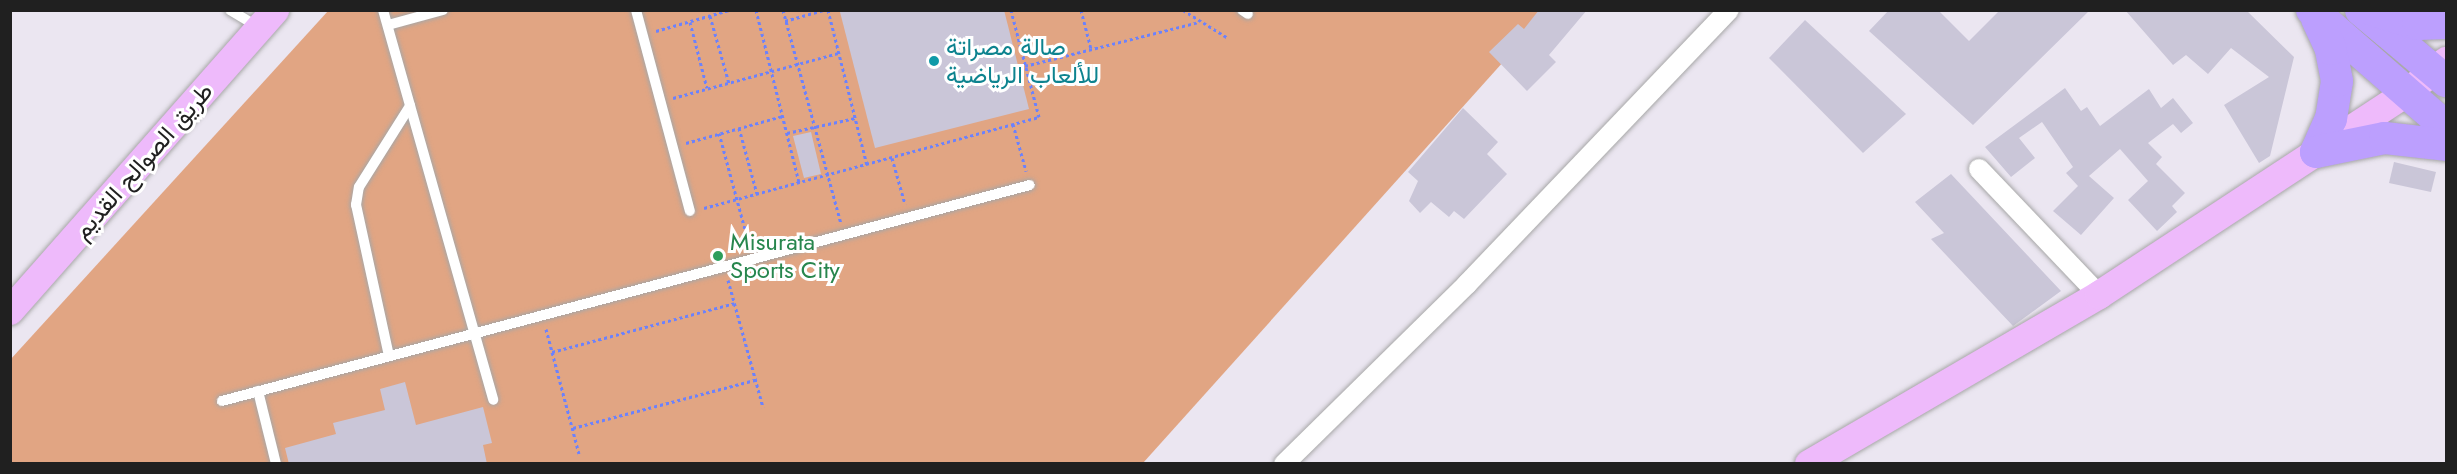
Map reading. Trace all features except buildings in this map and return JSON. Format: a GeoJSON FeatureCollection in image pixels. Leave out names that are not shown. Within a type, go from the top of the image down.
{"type":"FeatureCollection","features":[{"type":"Feature","properties":{"kind":"main road"},"geometry":{"type":"LineString","coordinates":[[2312,10],[2405,94],[2446,127]]}},
{"type":"Feature","properties":{"kind":"main road"},"geometry":{"type":"LineString","coordinates":[[2312,10],[2331,49],[2337,81],[2331,119],[2316,152]]}},
{"type":"Feature","properties":{"kind":"main road"},"geometry":{"type":"LineString","coordinates":[[2361,10],[2443,71]]}},
{"type":"Feature","properties":{"kind":"main road"},"geometry":{"type":"LineString","coordinates":[[2373,10],[2418,24],[2446,23]]}},
{"type":"Feature","properties":{"kind":"main road"},"geometry":{"type":"LineString","coordinates":[[2316,152],[2385,138],[2446,145]]}},
{"type":"Feature","properties":{"kind":"street"},"geometry":{"type":"LineString","coordinates":[[1284,464],[1467,284],[1728,10]]}},
{"type":"Feature","properties":{"kind":"street","name":"طريق الصوالح القديم"},"geometry":{"type":"LineString","coordinates":[[10,310],[268,19]]}},
{"type":"Feature","properties":{"kind":"street"},"geometry":{"type":"LineString","coordinates":[[1809,464],[2099,295],[2443,71]]}},
{"type":"Feature","properties":{"kind":"street"},"geometry":{"type":"LineString","coordinates":[[1979,169],[2099,295]]}},
{"type":"Feature","properties":{"kind":"lane"},"geometry":{"type":"LineString","coordinates":[[230,10],[268,19]]}},
{"type":"Feature","properties":{"kind":"lane"},"geometry":{"type":"LineString","coordinates":[[383,10],[472,334],[493,400]]}},
{"type":"Feature","properties":{"kind":"lane"},"geometry":{"type":"LineString","coordinates":[[388,25],[443,10]]}},
{"type":"Feature","properties":{"kind":"lane"},"geometry":{"type":"LineString","coordinates":[[636,10],[690,211]]}},
{"type":"Feature","properties":{"kind":"lane"},"geometry":{"type":"LineString","coordinates":[[389,356],[356,205],[359,187],[410,106]]}},
{"type":"Feature","properties":{"kind":"lane"},"geometry":{"type":"LineString","coordinates":[[222,401],[1030,185]]}},
{"type":"Feature","properties":{"kind":"lane"},"geometry":{"type":"LineString","coordinates":[[258,392],[276,464]]}},
{"type":"Feature","properties":{"kind":"path"},"geometry":{"type":"LineString","coordinates":[[642,35],[729,10]]}},
{"type":"Feature","properties":{"kind":"path"},"geometry":{"type":"LineString","coordinates":[[756,10],[799,183]]}},
{"type":"Feature","properties":{"kind":"path"},"geometry":{"type":"LineString","coordinates":[[783,10],[844,234]]}},
{"type":"Feature","properties":{"kind":"path"},"geometry":{"type":"LineString","coordinates":[[785,21],[823,10]]}},
{"type":"Feature","properties":{"kind":"path"},"geometry":{"type":"LineString","coordinates":[[828,10],[867,165]]}},
{"type":"Feature","properties":{"kind":"path"},"geometry":{"type":"LineString","coordinates":[[1081,10],[1092,50]]}},
{"type":"Feature","properties":{"kind":"path"},"geometry":{"type":"LineString","coordinates":[[1183,10],[1228,38]]}},
{"type":"Feature","properties":{"kind":"path"},"geometry":{"type":"LineString","coordinates":[[690,211],[828,176],[1039,117],[1012,11]]}},
{"type":"Feature","properties":{"kind":"path"},"geometry":{"type":"LineString","coordinates":[[710,16],[729,83]]}},
{"type":"Feature","properties":{"kind":"path"},"geometry":{"type":"LineString","coordinates":[[690,22],[708,88]]}},
{"type":"Feature","properties":{"kind":"path"},"geometry":{"type":"LineString","coordinates":[[1025,66],[1200,22]]}},
{"type":"Feature","properties":{"kind":"path"},"geometry":{"type":"LineString","coordinates":[[660,101],[839,53]]}},
{"type":"Feature","properties":{"kind":"path"},"geometry":{"type":"LineString","coordinates":[[672,146],[783,116]]}},
{"type":"Feature","properties":{"kind":"path"},"geometry":{"type":"LineString","coordinates":[[787,133],[855,118]]}},
{"type":"Feature","properties":{"kind":"path"},"geometry":{"type":"LineString","coordinates":[[1013,124],[1030,185]]}},
{"type":"Feature","properties":{"kind":"path"},"geometry":{"type":"LineString","coordinates":[[739,128],[756,194]]}},
{"type":"Feature","properties":{"kind":"path"},"geometry":{"type":"LineString","coordinates":[[719,133],[753,259]]}},
{"type":"Feature","properties":{"kind":"path"},"geometry":{"type":"LineString","coordinates":[[892,158],[908,217]]}},
{"type":"Feature","properties":{"kind":"path"},"geometry":{"type":"LineString","coordinates":[[725,266],[763,407]]}},
{"type":"Feature","properties":{"kind":"path"},"geometry":{"type":"LineString","coordinates":[[552,352],[735,303]]}},
{"type":"Feature","properties":{"kind":"path"},"geometry":{"type":"LineString","coordinates":[[542,315],[579,454]]}},
{"type":"Feature","properties":{"kind":"path"},"geometry":{"type":"LineString","coordinates":[[573,428],[755,380]]}},
{"type":"Feature","properties":{"kind":"shaded area","name":"Misurata Sports City"},"geometry":{"type":"Polygon","coordinates":[[[328,11],[1549,11],[1143,463],[11,463],[10,360],[328,11]]]}},
{"type":"Feature","properties":{"kind":"place","name":"صالة مصراتة للألعاب الرياضية"},"geometry":{"type":"Point","coordinates":[934,61]}},
{"type":"Feature","properties":{"kind":"place","name":"Misurata Sports City"},"geometry":{"type":"Point","coordinates":[718,256]}}]}
